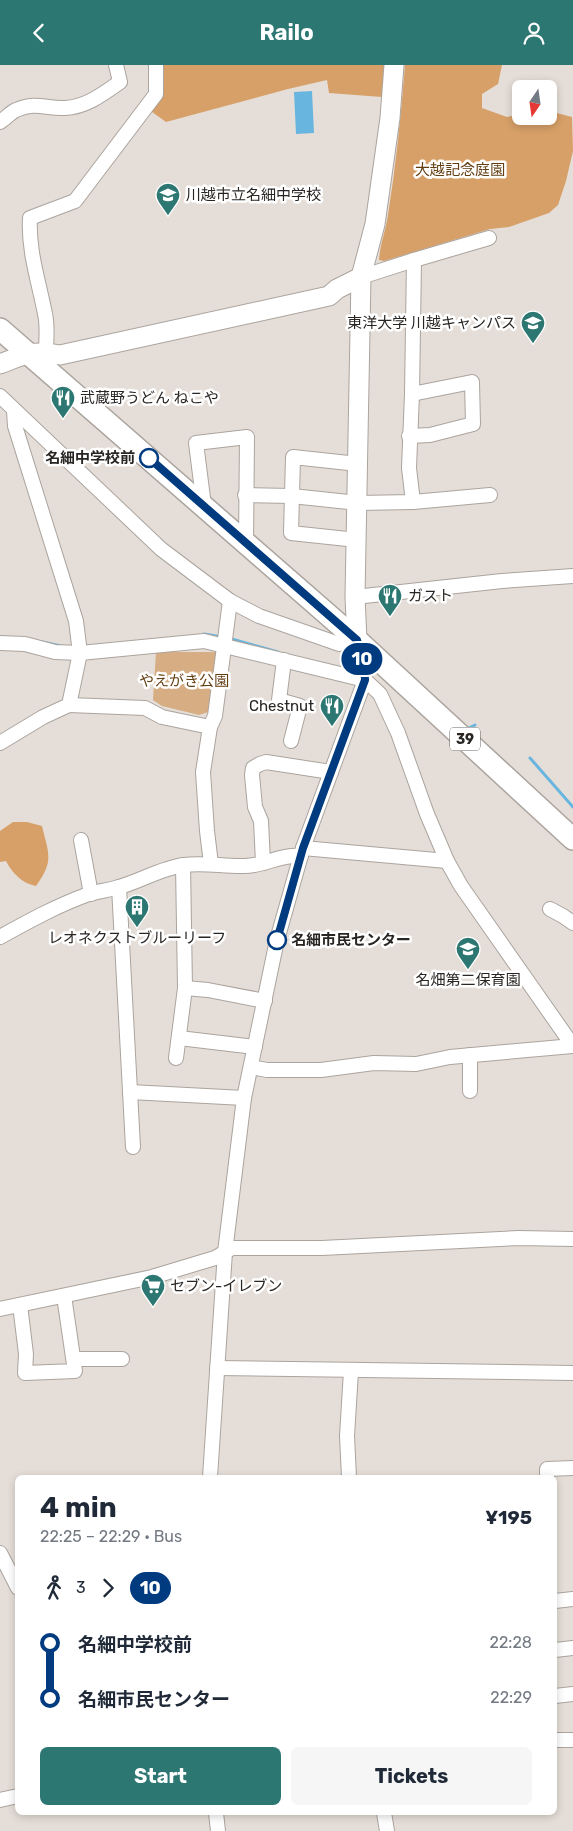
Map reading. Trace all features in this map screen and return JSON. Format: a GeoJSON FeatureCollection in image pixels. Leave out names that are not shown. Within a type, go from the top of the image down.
{"type":"FeatureCollection","features":[{"type":"Feature","properties":{"kind":"main road","name":"39"},"geometry":{"type":"LineString","coordinates":[[0,329],[37,353],[204,506],[357,640],[572,835]]}},
{"type":"Feature","properties":{"kind":"street"},"geometry":{"type":"LineString","coordinates":[[0,121],[14,111],[36,105],[63,108],[86,104],[120,82],[116,65]]}},
{"type":"Feature","properties":{"kind":"street"},"geometry":{"type":"LineString","coordinates":[[37,353],[46,316],[33,261],[29,234],[30,218],[75,201],[156,94],[156,65]]}},
{"type":"Feature","properties":{"kind":"street"},"geometry":{"type":"LineString","coordinates":[[210,1475],[225,1252],[244,1098],[277,940],[302,852],[365,680],[364,664],[357,640],[355,597],[361,277],[375,224],[390,118],[394,65]]}},
{"type":"Feature","properties":{"kind":"street"},"geometry":{"type":"LineString","coordinates":[[0,364],[37,353],[60,355],[329,296],[337,289],[361,277],[414,259],[490,238]]}},
{"type":"Feature","properties":{"kind":"street"},"geometry":{"type":"LineString","coordinates":[[414,259],[409,468],[414,503]]}},
{"type":"Feature","properties":{"kind":"street"},"geometry":{"type":"LineString","coordinates":[[410,437],[430,435],[473,424],[472,382],[412,394]]}},
{"type":"Feature","properties":{"kind":"street"},"geometry":{"type":"LineString","coordinates":[[0,397],[161,549],[230,601],[259,616],[339,644],[357,640]]}},
{"type":"Feature","properties":{"kind":"street"},"geometry":{"type":"LineString","coordinates":[[14,411],[15,426],[76,621],[80,653],[69,705]]}},
{"type":"Feature","properties":{"kind":"street"},"geometry":{"type":"LineString","coordinates":[[204,506],[196,443],[247,437],[246,543]]}},
{"type":"Feature","properties":{"kind":"street"},"geometry":{"type":"LineString","coordinates":[[357,540],[291,533],[293,457],[358,464]]}},
{"type":"Feature","properties":{"kind":"street"},"geometry":{"type":"LineString","coordinates":[[246,495],[292,496],[358,503],[414,503],[490,495]]}},
{"type":"Feature","properties":{"kind":"street"},"geometry":{"type":"LineString","coordinates":[[355,597],[502,581],[573,576]]}},
{"type":"Feature","properties":{"kind":"street"},"geometry":{"type":"LineString","coordinates":[[211,864],[203,772],[210,727],[215,716],[230,601]]}},
{"type":"Feature","properties":{"kind":"street"},"geometry":{"type":"LineString","coordinates":[[0,643],[24,644],[55,652],[80,653],[225,640],[284,660],[365,680],[380,694],[398,733],[427,815],[447,861],[466,894],[573,1046]]}},
{"type":"Feature","properties":{"kind":"street"},"geometry":{"type":"LineString","coordinates":[[284,660],[279,700],[300,705],[290,741]]}},
{"type":"Feature","properties":{"kind":"street"},"geometry":{"type":"LineString","coordinates":[[0,743],[44,717],[69,705],[145,708],[162,717],[210,727]]}},
{"type":"Feature","properties":{"kind":"street"},"geometry":{"type":"LineString","coordinates":[[263,863],[261,821],[255,807],[253,768],[260,763],[266,762],[331,772]]}},
{"type":"Feature","properties":{"kind":"street"},"geometry":{"type":"LineString","coordinates":[[80,839],[91,893]]}},
{"type":"Feature","properties":{"kind":"street"},"geometry":{"type":"LineString","coordinates":[[0,937],[34,918],[91,893],[119,887],[183,865],[211,864],[246,867],[302,852],[447,861]]}},
{"type":"Feature","properties":{"kind":"street"},"geometry":{"type":"LineString","coordinates":[[176,1058],[185,988],[183,865]]}},
{"type":"Feature","properties":{"kind":"street"},"geometry":{"type":"LineString","coordinates":[[119,887],[133,1147]]}},
{"type":"Feature","properties":{"kind":"street"},"geometry":{"type":"LineString","coordinates":[[550,909],[563,915],[573,923]]}},
{"type":"Feature","properties":{"kind":"street"},"geometry":{"type":"LineString","coordinates":[[185,988],[208,990],[265,1001]]}},
{"type":"Feature","properties":{"kind":"street"},"geometry":{"type":"LineString","coordinates":[[179,1038],[254,1047]]}},
{"type":"Feature","properties":{"kind":"street"},"geometry":{"type":"LineString","coordinates":[[251,1067],[321,1070],[374,1063],[416,1064],[470,1055],[573,1046]]}},
{"type":"Feature","properties":{"kind":"street"},"geometry":{"type":"LineString","coordinates":[[470,1055],[470,1091]]}},
{"type":"Feature","properties":{"kind":"street"},"geometry":{"type":"LineString","coordinates":[[130,1092],[244,1098]]}},
{"type":"Feature","properties":{"kind":"street"},"geometry":{"type":"LineString","coordinates":[[0,1309],[152,1277],[215,1258],[232,1248],[322,1248],[518,1238],[573,1239]]}},
{"type":"Feature","properties":{"kind":"street"},"geometry":{"type":"LineString","coordinates":[[20,1305],[26,1354],[25,1373],[75,1371],[64,1296]]}},
{"type":"Feature","properties":{"kind":"street"},"geometry":{"type":"LineString","coordinates":[[74,1359],[122,1359]]}},
{"type":"Feature","properties":{"kind":"street"},"geometry":{"type":"LineString","coordinates":[[217,1369],[573,1373]]}},
{"type":"Feature","properties":{"kind":"street"},"geometry":{"type":"LineString","coordinates":[[349,1475],[347,1436],[351,1371]]}},
{"type":"Feature","properties":{"kind":"street"},"geometry":{"type":"LineString","coordinates":[[547,1475],[547,1469],[573,1468]]}},
{"type":"Feature","properties":{"kind":"street"},"geometry":{"type":"LineString","coordinates":[[0,1553],[15,1582]]}},
{"type":"Feature","properties":{"kind":"street"},"geometry":{"type":"LineString","coordinates":[[557,1601],[573,1599]]}},
{"type":"Feature","properties":{"kind":"street"},"geometry":{"type":"LineString","coordinates":[[557,1650],[573,1648]]}},
{"type":"Feature","properties":{"kind":"street"},"geometry":{"type":"LineString","coordinates":[[557,1696],[573,1694]]}},
{"type":"Feature","properties":{"kind":"street"},"geometry":{"type":"LineString","coordinates":[[557,1740],[573,1740]]}},
{"type":"Feature","properties":{"kind":"street"},"geometry":{"type":"LineString","coordinates":[[0,1800],[15,1797]]}},
{"type":"Feature","properties":{"kind":"street"},"geometry":{"type":"LineString","coordinates":[[216,1815],[218,1831]]}},
{"type":"Feature","properties":{"kind":"street"},"geometry":{"type":"LineString","coordinates":[[384,1815],[387,1831]]}},
{"type":"Feature","properties":{"kind":"green space"},"geometry":{"type":"Polygon","coordinates":[[[160,65],[384,65],[382,97],[329,93],[327,80],[166,122],[148,109],[160,65]]]}},
{"type":"Feature","properties":{"kind":"green space","name":"大越記念庭園"},"geometry":{"type":"Polygon","coordinates":[[[405,65],[502,65],[498,84],[482,94],[482,108],[507,117],[512,116],[512,125],[558,125],[558,113],[572,117],[573,151],[558,205],[549,213],[509,227],[490,229],[384,261],[379,260],[387,221],[405,65]]]}},
{"type":"Feature","properties":{"kind":"green space","name":"やえがき公園"},"geometry":{"type":"Polygon","coordinates":[[[156,652],[217,652],[212,711],[199,715],[162,706],[153,700],[156,652]]]}},
{"type":"Feature","properties":{"kind":"green space"},"geometry":{"type":"Polygon","coordinates":[[[13,822],[27,822],[42,826],[47,844],[48,864],[36,886],[18,877],[6,861],[0,862],[0,831],[13,822]]]}},
{"type":"Feature","properties":{"kind":"water"},"geometry":{"type":"Polygon","coordinates":[[[312,91],[314,133],[296,134],[294,92],[312,91]]]}},
{"type":"Feature","properties":{"kind":"waterway"},"geometry":{"type":"LineString","coordinates":[[204,634],[222,637]]}},
{"type":"Feature","properties":{"kind":"waterway"},"geometry":{"type":"LineString","coordinates":[[228,638],[278,652]]}},
{"type":"Feature","properties":{"kind":"waterway"},"geometry":{"type":"LineString","coordinates":[[42,642],[61,646]]}},
{"type":"Feature","properties":{"kind":"waterway"},"geometry":{"type":"LineString","coordinates":[[465,730],[475,725]]}},
{"type":"Feature","properties":{"kind":"waterway"},"geometry":{"type":"LineString","coordinates":[[530,758],[573,807]]}},
{"type":"Feature","properties":{"kind":"bus line","name":"10"},"geometry":{"type":"LineString","coordinates":[[149,458],[357,640],[364,664],[365,680],[303,848],[277,940]]}},
{"type":"Feature","properties":{"kind":"place","name":"川越市立名細中学校"},"geometry":{"type":"Point","coordinates":[168,216]}},
{"type":"Feature","properties":{"kind":"place","name":"東洋大学 川越キャンパス"},"geometry":{"type":"Point","coordinates":[533,344]}},
{"type":"Feature","properties":{"kind":"place","name":"武蔵野うどん ねこや"},"geometry":{"type":"Point","coordinates":[63,419]}},
{"type":"Feature","properties":{"kind":"place","name":"名細中学校前"},"geometry":{"type":"Point","coordinates":[149,458]}},
{"type":"Feature","properties":{"kind":"place","name":"ガスト"},"geometry":{"type":"Point","coordinates":[390,617]}},
{"type":"Feature","properties":{"kind":"place","name":"Chestnut"},"geometry":{"type":"Point","coordinates":[332,727]}},
{"type":"Feature","properties":{"kind":"place","name":"レオネクストブルーリーフ"},"geometry":{"type":"Point","coordinates":[137,928]}},
{"type":"Feature","properties":{"kind":"place","name":"名細市民センター"},"geometry":{"type":"Point","coordinates":[277,940]}},
{"type":"Feature","properties":{"kind":"place","name":"名畑第二保育園"},"geometry":{"type":"Point","coordinates":[468,970]}},
{"type":"Feature","properties":{"kind":"place","name":"セブン-イレブン"},"geometry":{"type":"Point","coordinates":[153,1307]}}]}
